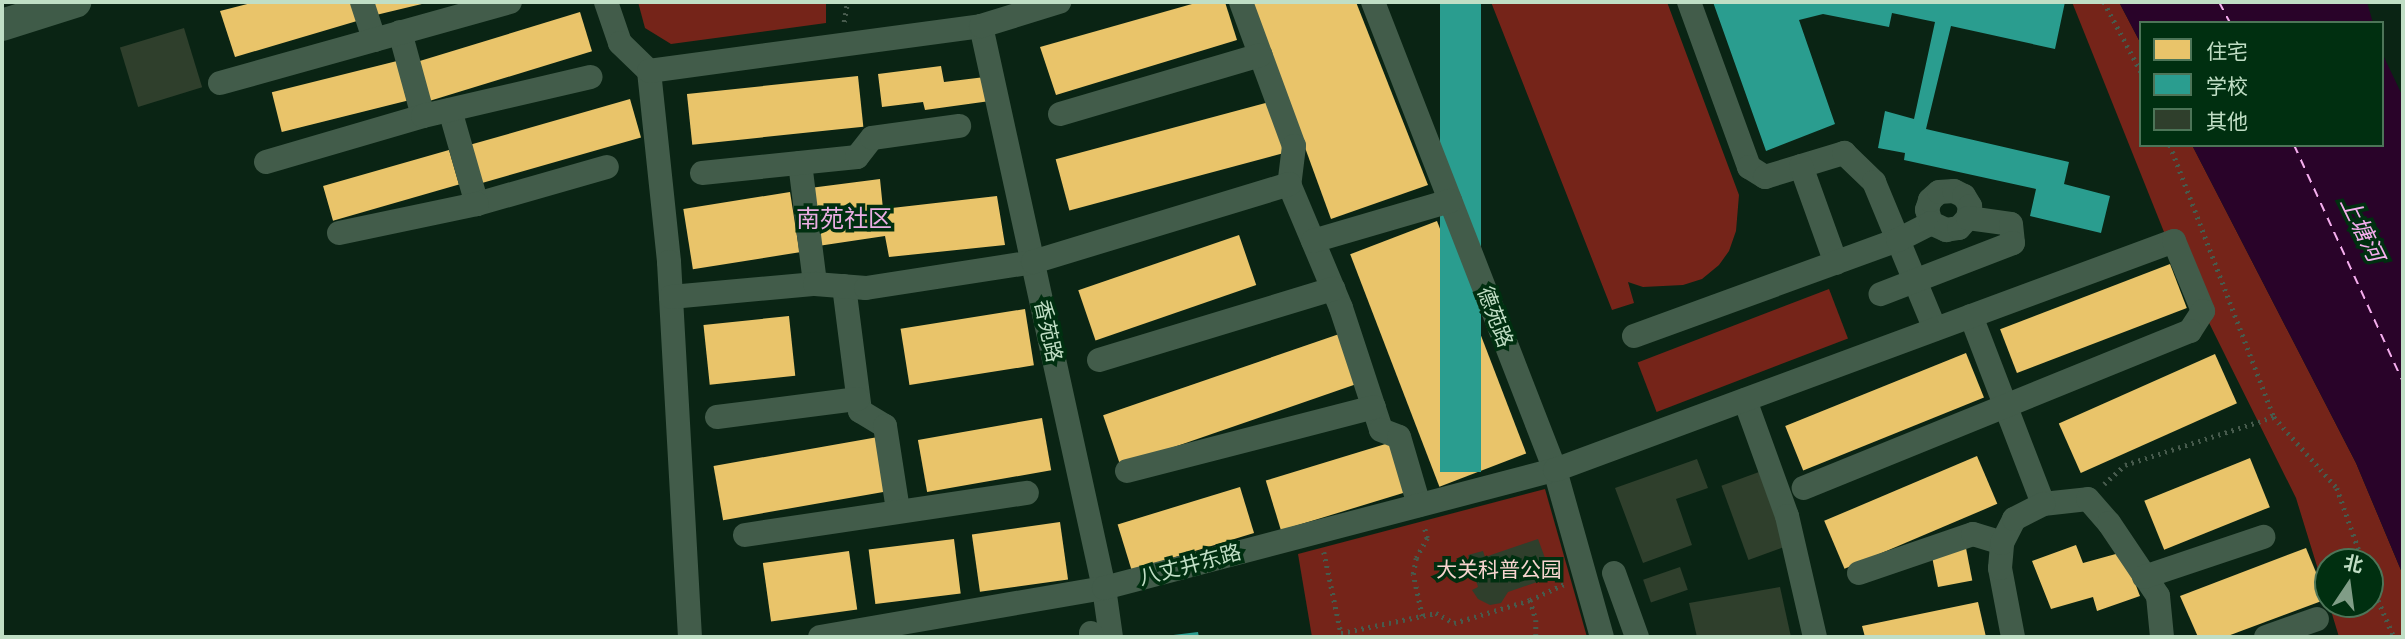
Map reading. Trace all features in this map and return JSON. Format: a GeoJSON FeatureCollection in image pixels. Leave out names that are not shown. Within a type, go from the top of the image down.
{"type":"FeatureCollection","features":[{"type":"Feature","properties":{"kind":"main road"},"geometry":{"type":"LineString","coordinates":[[8,16],[75,2]]}},
{"type":"Feature","properties":{"kind":"street"},"geometry":{"type":"LineString","coordinates":[[362,2],[374,40]]}},
{"type":"Feature","properties":{"kind":"street"},"geometry":{"type":"LineString","coordinates":[[220,83],[510,2]]}},
{"type":"Feature","properties":{"kind":"street"},"geometry":{"type":"LineString","coordinates":[[606,2],[620,43],[649,71],[671,298],[691,637]]}},
{"type":"Feature","properties":{"kind":"street"},"geometry":{"type":"LineString","coordinates":[[649,71],[981,26],[1059,2]]}},
{"type":"Feature","properties":{"kind":"street"},"geometry":{"type":"LineString","coordinates":[[1241,2],[1294,145],[1289,184],[1333,289],[1381,430],[1399,438],[1419,505]]}},
{"type":"Feature","properties":{"kind":"street","name":"德苑路"},"geometry":{"type":"LineString","coordinates":[[1373,2],[1555,470],[1602,637]]}},
{"type":"Feature","properties":{"kind":"street"},"geometry":{"type":"LineString","coordinates":[[1689,2],[1749,167],[1765,177],[1844,153],[1874,182],[1935,329]]}},
{"type":"Feature","properties":{"kind":"street","name":"香苑路"},"geometry":{"type":"LineString","coordinates":[[981,26],[1104,588],[1098,636]]}},
{"type":"Feature","properties":{"kind":"street"},"geometry":{"type":"LineString","coordinates":[[400,33],[423,116]]}},
{"type":"Feature","properties":{"kind":"street"},"geometry":{"type":"LineString","coordinates":[[1060,114],[1261,55]]}},
{"type":"Feature","properties":{"kind":"street"},"geometry":{"type":"LineString","coordinates":[[266,162],[423,116],[591,76]]}},
{"type":"Feature","properties":{"kind":"street"},"geometry":{"type":"LineString","coordinates":[[450,110],[477,204]]}},
{"type":"Feature","properties":{"kind":"street"},"geometry":{"type":"LineString","coordinates":[[702,173],[857,157],[872,138],[959,126]]}},
{"type":"Feature","properties":{"kind":"street"},"geometry":{"type":"LineString","coordinates":[[800,163],[815,284]]}},
{"type":"Feature","properties":{"kind":"street"},"geometry":{"type":"LineString","coordinates":[[1801,166],[1836,263]]}},
{"type":"Feature","properties":{"kind":"street"},"geometry":{"type":"LineString","coordinates":[[339,233],[477,204],[607,167]]}},
{"type":"Feature","properties":{"kind":"street"},"geometry":{"type":"LineString","coordinates":[[671,298],[815,284],[866,288],[1033,262],[1289,184]]}},
{"type":"Feature","properties":{"kind":"street"},"geometry":{"type":"LineString","coordinates":[[1954,191],[1964,196],[1970,206],[1968,218],[1959,228],[1946,230],[1931,223],[1927,210],[1930,200],[1939,192],[1954,191]]}},
{"type":"Feature","properties":{"kind":"street"},"geometry":{"type":"LineString","coordinates":[[1313,242],[1450,201]]}},
{"type":"Feature","properties":{"kind":"street"},"geometry":{"type":"LineString","coordinates":[[1881,294],[2013,243],[2011,224],[1968,218]]}},
{"type":"Feature","properties":{"kind":"street"},"geometry":{"type":"LineString","coordinates":[[1634,336],[1898,240],[1931,223]]}},
{"type":"Feature","properties":{"kind":"street","name":"八丈井东路"},"geometry":{"type":"LineString","coordinates":[[820,637],[1104,588],[1555,470],[2174,241],[2203,311],[2190,331],[2007,406]]}},
{"type":"Feature","properties":{"kind":"street"},"geometry":{"type":"LineString","coordinates":[[844,286],[860,411],[885,426],[898,510]]}},
{"type":"Feature","properties":{"kind":"street"},"geometry":{"type":"LineString","coordinates":[[1099,360],[1333,289]]}},
{"type":"Feature","properties":{"kind":"street"},"geometry":{"type":"LineString","coordinates":[[1971,316],[2043,504]]}},
{"type":"Feature","properties":{"kind":"street"},"geometry":{"type":"LineString","coordinates":[[717,417],[858,399]]}},
{"type":"Feature","properties":{"kind":"street"},"geometry":{"type":"LineString","coordinates":[[1745,400],[1787,516],[1815,637]]}},
{"type":"Feature","properties":{"kind":"street"},"geometry":{"type":"LineString","coordinates":[[1804,488],[2007,406]]}},
{"type":"Feature","properties":{"kind":"street"},"geometry":{"type":"LineString","coordinates":[[1127,471],[1374,407]]}},
{"type":"Feature","properties":{"kind":"street"},"geometry":{"type":"LineString","coordinates":[[746,535],[898,510],[1027,493]]}},
{"type":"Feature","properties":{"kind":"street"},"geometry":{"type":"LineString","coordinates":[[2013,637],[2000,568],[2002,543],[2014,519],[2043,504],[2088,499],[2158,596],[2162,637]]}},
{"type":"Feature","properties":{"kind":"street"},"geometry":{"type":"LineString","coordinates":[[1859,573],[1973,534],[2002,543]]}},
{"type":"Feature","properties":{"kind":"street"},"geometry":{"type":"LineString","coordinates":[[2144,577],[2263,537]]}},
{"type":"Feature","properties":{"kind":"street"},"geometry":{"type":"LineString","coordinates":[[1614,573],[1637,637]]}},
{"type":"Feature","properties":{"kind":"street"},"geometry":{"type":"LineString","coordinates":[[2266,637],[2317,619]]}},
{"type":"Feature","properties":{"kind":"path"},"geometry":{"type":"LineString","coordinates":[[2104,2],[2139,68]]}},
{"type":"Feature","properties":{"kind":"path"},"geometry":{"type":"LineString","coordinates":[[2171,147],[2274,417],[2337,488],[2358,548]]}},
{"type":"Feature","properties":{"kind":"path"},"geometry":{"type":"LineString","coordinates":[[2088,499],[2125,466],[2274,417]]}},
{"type":"Feature","properties":{"kind":"path"},"geometry":{"type":"LineString","coordinates":[[1419,505],[1427,538],[1416,558],[1413,574],[1422,616]]}},
{"type":"Feature","properties":{"kind":"path"},"geometry":{"type":"LineString","coordinates":[[1320,531],[1340,635],[1436,613],[1454,622],[1530,600],[1557,586],[1585,577]]}},
{"type":"Feature","properties":{"kind":"path"},"geometry":{"type":"LineString","coordinates":[[1530,600],[1536,620],[1536,637]]}},
{"type":"Feature","properties":{"kind":"path"},"geometry":{"type":"LineString","coordinates":[[2384,613],[2395,637]]}},
{"type":"Feature","properties":{"kind":"green space"},"geometry":{"type":"Polygon","coordinates":[[[638,2],[826,2],[826,23],[671,44],[645,28],[638,2]]]}},
{"type":"Feature","properties":{"kind":"green space"},"geometry":{"type":"Polygon","coordinates":[[[1491,2],[1667,2],[1739,195],[1736,231],[1729,251],[1719,265],[1702,279],[1683,285],[1643,287],[1628,282],[1634,303],[1612,310],[1491,2]]]}},
{"type":"Feature","properties":{"kind":"green space"},"geometry":{"type":"Polygon","coordinates":[[[2072,2],[2119,2],[2139,40],[2139,147],[2193,147],[2356,463],[2403,575],[2403,637],[2339,637],[2333,618],[2384,618],[2384,548],[2314,548],[2314,556],[2296,498],[2164,232],[2072,2]]]}},
{"type":"Feature","properties":{"kind":"green space"},"geometry":{"type":"Polygon","coordinates":[[[1829,289],[1848,338],[1657,412],[1638,362],[1829,289]]]}},
{"type":"Feature","properties":{"kind":"green space","name":"大关科普公园"},"geometry":{"type":"Polygon","coordinates":[[[1545,489],[1587,637],[1312,637],[1298,554],[1545,489]]]}},
{"type":"Feature","properties":{"kind":"water"},"geometry":{"type":"Polygon","coordinates":[[[2119,2],[2367,2],[2372,21],[2139,21],[2139,40],[2119,2]]]}},
{"type":"Feature","properties":{"kind":"water","name":"上塘河"},"geometry":{"type":"Polygon","coordinates":[[[2384,57],[2403,97],[2403,575],[2356,463],[2193,147],[2384,147],[2384,57]]]}},
{"type":"Feature","properties":{"kind":"building: 住宅"},"geometry":{"type":"Polygon","coordinates":[[[255,2],[352,2],[357,21],[235,57],[220,11],[255,2]]]}},
{"type":"Feature","properties":{"kind":"building: 住宅"},"geometry":{"type":"Polygon","coordinates":[[[372,2],[426,2],[426,3],[376,15],[372,2]]]}},
{"type":"Feature","properties":{"kind":"building: 住宅"},"geometry":{"type":"Polygon","coordinates":[[[1199,2],[1225,2],[1237,40],[1056,95],[1040,47],[1199,2]]]}},
{"type":"Feature","properties":{"kind":"building: 住宅"},"geometry":{"type":"Polygon","coordinates":[[[1252,2],[1356,2],[1428,185],[1331,219],[1252,2]]]}},
{"type":"Feature","properties":{"kind":"building: 住宅"},"geometry":{"type":"Polygon","coordinates":[[[580,12],[592,51],[428,101],[416,62],[580,12]]]}},
{"type":"Feature","properties":{"kind":"building: 住宅"},"geometry":{"type":"Polygon","coordinates":[[[397,61],[407,101],[282,132],[272,92],[397,61]]]}},
{"type":"Feature","properties":{"kind":"building: 住宅"},"geometry":{"type":"Polygon","coordinates":[[[941,66],[944,82],[985,77],[990,101],[925,110],[923,102],[882,107],[878,74],[941,66]]]}},
{"type":"Feature","properties":{"kind":"building: 住宅"},"geometry":{"type":"Polygon","coordinates":[[[858,76],[863,127],[692,145],[687,94],[858,76]]]}},
{"type":"Feature","properties":{"kind":"building: 住宅"},"geometry":{"type":"Polygon","coordinates":[[[630,99],[641,137],[478,184],[467,146],[630,99]]]}},
{"type":"Feature","properties":{"kind":"building: 住宅"},"geometry":{"type":"Polygon","coordinates":[[[1273,101],[1287,152],[1069,210],[1056,159],[1273,101]]]}},
{"type":"Feature","properties":{"kind":"building: 住宅"},"geometry":{"type":"Polygon","coordinates":[[[449,150],[459,185],[333,221],[323,186],[449,150]]]}},
{"type":"Feature","properties":{"kind":"building: 住宅"},"geometry":{"type":"Polygon","coordinates":[[[880,179],[883,209],[997,196],[1005,245],[889,257],[885,236],[818,246],[810,188],[880,179]]]}},
{"type":"Feature","properties":{"kind":"building: 住宅"},"geometry":{"type":"Polygon","coordinates":[[[790,192],[800,252],[693,269],[683,209],[790,192]]]}},
{"type":"Feature","properties":{"kind":"building: 住宅"},"geometry":{"type":"Polygon","coordinates":[[[1437,221],[1526,453],[1439,487],[1350,254],[1437,221]]]}},
{"type":"Feature","properties":{"kind":"building: 住宅"},"geometry":{"type":"Polygon","coordinates":[[[1239,235],[1256,285],[1096,340],[1078,290],[1239,235]]]}},
{"type":"Feature","properties":{"kind":"building: 住宅"},"geometry":{"type":"Polygon","coordinates":[[[2170,264],[2187,308],[2017,373],[2000,329],[2170,264]]]}},
{"type":"Feature","properties":{"kind":"building: 住宅"},"geometry":{"type":"Polygon","coordinates":[[[1025,309],[1034,365],[909,385],[901,329],[1025,309]]]}},
{"type":"Feature","properties":{"kind":"building: 住宅"},"geometry":{"type":"Polygon","coordinates":[[[789,316],[795,376],[710,385],[703,325],[789,316]]]}},
{"type":"Feature","properties":{"kind":"building: 住宅"},"geometry":{"type":"Polygon","coordinates":[[[1348,331],[1365,381],[1120,465],[1103,415],[1348,331]]]}},
{"type":"Feature","properties":{"kind":"building: 住宅"},"geometry":{"type":"Polygon","coordinates":[[[1966,353],[1984,398],[1803,471],[1785,426],[1966,353]]]}},
{"type":"Feature","properties":{"kind":"building: 住宅"},"geometry":{"type":"Polygon","coordinates":[[[2215,354],[2237,403],[2081,473],[2059,424],[2215,354]]]}},
{"type":"Feature","properties":{"kind":"building: 住宅"},"geometry":{"type":"Polygon","coordinates":[[[1042,418],[1051,470],[927,492],[918,440],[1042,418]]]}},
{"type":"Feature","properties":{"kind":"building: 住宅"},"geometry":{"type":"Polygon","coordinates":[[[878,437],[888,491],[723,520],[714,466],[878,437]]]}},
{"type":"Feature","properties":{"kind":"building: 住宅"},"geometry":{"type":"Polygon","coordinates":[[[1392,442],[1407,492],[1281,530],[1266,481],[1392,442]]]}},
{"type":"Feature","properties":{"kind":"building: 住宅"},"geometry":{"type":"Polygon","coordinates":[[[1977,456],[1997,504],[1845,569],[1824,521],[1977,456]]]}},
{"type":"Feature","properties":{"kind":"building: 住宅"},"geometry":{"type":"Polygon","coordinates":[[[2250,458],[2270,507],[2164,550],[2144,501],[2250,458]]]}},
{"type":"Feature","properties":{"kind":"building: 住宅"},"geometry":{"type":"Polygon","coordinates":[[[1240,487],[1254,533],[1132,570],[1118,524],[1240,487]]]}},
{"type":"Feature","properties":{"kind":"building: 住宅"},"geometry":{"type":"Polygon","coordinates":[[[1060,522],[1068,579],[980,592],[972,534],[1060,522]]]}},
{"type":"Feature","properties":{"kind":"building: 住宅"},"geometry":{"type":"Polygon","coordinates":[[[954,539],[961,594],[875,604],[869,549],[954,539]]]}},
{"type":"Feature","properties":{"kind":"building: 住宅"},"geometry":{"type":"Polygon","coordinates":[[[2076,545],[2083,563],[2123,552],[2140,596],[2097,611],[2093,597],[2051,609],[2032,561],[2076,545]]]}},
{"type":"Feature","properties":{"kind":"building: 住宅"},"geometry":{"type":"Polygon","coordinates":[[[1966,548],[1972,580],[1938,587],[1932,555],[1966,548]]]}},
{"type":"Feature","properties":{"kind":"building: 住宅"},"geometry":{"type":"Polygon","coordinates":[[[2306,548],[2314,567],[2314,604],[2225,637],[2198,637],[2180,596],[2306,548]]]}},
{"type":"Feature","properties":{"kind":"building: 住宅"},"geometry":{"type":"Polygon","coordinates":[[[849,551],[857,609],[771,622],[763,563],[849,551]]]}},
{"type":"Feature","properties":{"kind":"building: 住宅"},"geometry":{"type":"Polygon","coordinates":[[[1978,602],[1986,637],[1865,637],[1862,626],[1978,602]]]}},
{"type":"Feature","properties":{"kind":"building: 学校"},"geometry":{"type":"Polygon","coordinates":[[[1440,2],[1481,2],[1481,472],[1440,472],[1440,2]]]}},
{"type":"Feature","properties":{"kind":"building: 学校"},"geometry":{"type":"Polygon","coordinates":[[[1713,2],[2065,2],[2055,49],[1951,26],[1926,129],[2069,162],[2064,184],[2110,196],[2101,233],[2030,216],[2036,189],[1904,160],[1905,153],[1878,148],[1885,111],[1914,119],[1935,22],[1892,13],[1889,27],[1823,14],[1799,20],[1835,124],[1766,151],[1713,2]]]}},
{"type":"Feature","properties":{"kind":"building: 学校"},"geometry":{"type":"Polygon","coordinates":[[[1198,632],[1199,637],[1165,637],[1165,636],[1198,632]]]}},
{"type":"Feature","properties":{"kind":"building: 其他"},"geometry":{"type":"Polygon","coordinates":[[[184,28],[202,87],[138,107],[120,48],[184,28]]]}},
{"type":"Feature","properties":{"kind":"building: 其他"},"geometry":{"type":"Polygon","coordinates":[[[1697,459],[1708,488],[1676,499],[1692,545],[1643,563],[1615,488],[1697,459]]]}},
{"type":"Feature","properties":{"kind":"building: 其他"},"geometry":{"type":"Polygon","coordinates":[[[1759,472],[1786,546],[1748,560],[1721,486],[1759,472]]]}},
{"type":"Feature","properties":{"kind":"building: 其他"},"geometry":{"type":"Polygon","coordinates":[[[1538,539],[1552,577],[1508,592],[1501,603],[1490,605],[1478,599],[1472,590],[1478,587],[1468,555],[1483,551],[1485,557],[1538,539]]]}},
{"type":"Feature","properties":{"kind":"building: 其他"},"geometry":{"type":"Polygon","coordinates":[[[1680,567],[1688,590],[1651,602],[1643,580],[1680,567]]]}},
{"type":"Feature","properties":{"kind":"building: 其他"},"geometry":{"type":"Polygon","coordinates":[[[1780,587],[1791,637],[1697,637],[1689,603],[1780,587]]]}},
{"type":"Feature","properties":{"kind":"ferry route"},"geometry":{"type":"LineString","coordinates":[[2219,2],[2229,21]]}},
{"type":"Feature","properties":{"kind":"ferry route"},"geometry":{"type":"LineString","coordinates":[[2295,147],[2403,382]]}},
{"type":"Feature","properties":{"kind":"district","name":"南苑社区"},"geometry":{"type":"Point","coordinates":[844,219]}}]}
